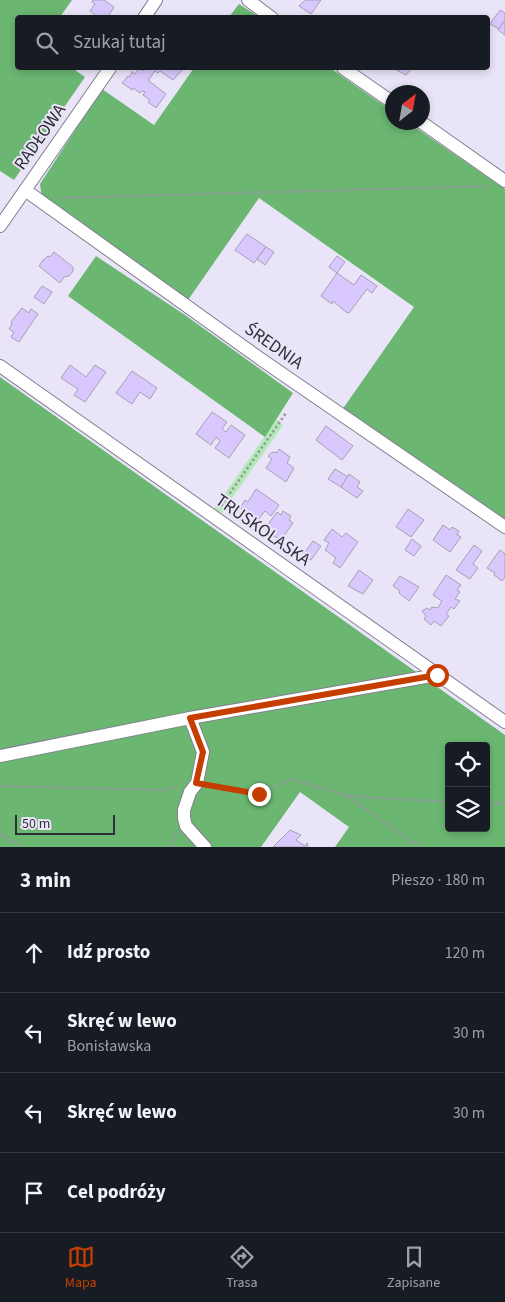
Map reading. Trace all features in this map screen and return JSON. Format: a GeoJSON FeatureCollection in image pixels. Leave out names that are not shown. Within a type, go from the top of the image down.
{"type":"FeatureCollection","features":[{"type":"Feature","properties":{"kind":"street"},"geometry":{"type":"LineString","coordinates":[[146,15],[156,0]]}},
{"type":"Feature","properties":{"kind":"street"},"geometry":{"type":"LineString","coordinates":[[248,0],[268,15]]}},
{"type":"Feature","properties":{"kind":"street","name":"RADŁOWA"},"geometry":{"type":"LineString","coordinates":[[0,226],[109,70]]}},
{"type":"Feature","properties":{"kind":"street"},"geometry":{"type":"LineString","coordinates":[[346,70],[385,97]]}},
{"type":"Feature","properties":{"kind":"street"},"geometry":{"type":"LineString","coordinates":[[430,129],[500,184]]}},
{"type":"Feature","properties":{"kind":"street","name":"ŚREDNIA"},"geometry":{"type":"LineString","coordinates":[[25,190],[262,360],[505,527]]}},
{"type":"Feature","properties":{"kind":"street","name":"TRUSKOLASKA"},"geometry":{"type":"LineString","coordinates":[[0,366],[505,722]]}},
{"type":"Feature","properties":{"kind":"street"},"geometry":{"type":"LineString","coordinates":[[0,756],[190,718],[437,675]]}},
{"type":"Feature","properties":{"kind":"street"},"geometry":{"type":"LineString","coordinates":[[190,718],[203,752],[196,783],[190,792],[184,810],[184,818],[186,826],[205,847]]}},
{"type":"Feature","properties":{"kind":"path"},"geometry":{"type":"LineString","coordinates":[[37,199],[500,184]]}},
{"type":"Feature","properties":{"kind":"path"},"geometry":{"type":"LineString","coordinates":[[213,516],[286,413]]}},
{"type":"Feature","properties":{"kind":"path"},"geometry":{"type":"LineString","coordinates":[[0,786],[161,790],[196,783],[259,794],[291,779],[348,796],[445,802]]}},
{"type":"Feature","properties":{"kind":"path"},"geometry":{"type":"LineString","coordinates":[[348,796],[420,847]]}},
{"type":"Feature","properties":{"kind":"path"},"geometry":{"type":"LineString","coordinates":[[490,803],[505,803]]}},
{"type":"Feature","properties":{"kind":"path"},"geometry":{"type":"LineString","coordinates":[[0,834],[22,847]]}},
{"type":"Feature","properties":{"kind":"green space"},"geometry":{"type":"Polygon","coordinates":[[[0,0],[72,0],[61,15],[15,15],[15,70],[75,70],[85,77],[14,180],[0,171],[0,0]]]}},
{"type":"Feature","properties":{"kind":"green space"},"geometry":{"type":"Polygon","coordinates":[[[239,4],[256,15],[231,15],[239,4]]]}},
{"type":"Feature","properties":{"kind":"green space"},"geometry":{"type":"Polygon","coordinates":[[[193,70],[333,70],[385,106],[385,130],[419,130],[505,189],[505,524],[342,410],[414,307],[259,198],[188,300],[42,198],[40,184],[102,89],[154,125],[193,70]]]}},
{"type":"Feature","properties":{"kind":"green space"},"geometry":{"type":"Polygon","coordinates":[[[96,256],[185,315],[293,393],[265,437],[68,296],[96,256]]]}},
{"type":"Feature","properties":{"kind":"green space"},"geometry":{"type":"Polygon","coordinates":[[[0,377],[505,735],[505,847],[335,847],[349,827],[300,792],[261,847],[0,847],[0,377]]]}},
{"type":"Feature","properties":{"kind":"green space"},"geometry":{"type":"Polygon","coordinates":[[[277,419],[283,425],[221,514],[214,509],[277,419]]]}},
{"type":"Feature","properties":{"kind":"building"},"geometry":{"type":"Polygon","coordinates":[[[93,0],[104,0],[114,7],[109,15],[95,15],[90,11],[95,4],[92,2],[93,0]]]}},
{"type":"Feature","properties":{"kind":"building"},"geometry":{"type":"Polygon","coordinates":[[[305,0],[321,0],[311,14],[299,6],[305,0]]]}},
{"type":"Feature","properties":{"kind":"building"},"geometry":{"type":"Polygon","coordinates":[[[500,10],[505,13],[505,20],[499,29],[490,24],[500,10]]]}},
{"type":"Feature","properties":{"kind":"building"},"geometry":{"type":"Polygon","coordinates":[[[505,20],[505,35],[498,30],[505,20]]]}},
{"type":"Feature","properties":{"kind":"building"},"geometry":{"type":"Polygon","coordinates":[[[138,70],[182,70],[173,80],[160,71],[158,73],[155,71],[149,79],[166,94],[156,108],[143,95],[145,92],[142,91],[140,93],[133,88],[132,90],[122,83],[132,73],[131,71],[135,74],[138,70]]]}},
{"type":"Feature","properties":{"kind":"building"},"geometry":{"type":"Polygon","coordinates":[[[397,70],[410,70],[406,75],[397,70]]]}},
{"type":"Feature","properties":{"kind":"building"},"geometry":{"type":"Polygon","coordinates":[[[247,234],[266,247],[254,263],[235,250],[247,234]]]}},
{"type":"Feature","properties":{"kind":"building"},"geometry":{"type":"Polygon","coordinates":[[[266,247],[274,252],[265,265],[257,259],[266,247]]]}},
{"type":"Feature","properties":{"kind":"building"},"geometry":{"type":"Polygon","coordinates":[[[54,252],[73,267],[73,271],[69,276],[64,277],[60,283],[39,266],[43,260],[48,256],[50,257],[54,252]]]}},
{"type":"Feature","properties":{"kind":"building"},"geometry":{"type":"Polygon","coordinates":[[[337,256],[345,262],[337,273],[329,267],[337,256]]]}},
{"type":"Feature","properties":{"kind":"building"},"geometry":{"type":"Polygon","coordinates":[[[337,273],[354,285],[361,275],[377,286],[372,293],[367,289],[349,313],[333,301],[332,304],[321,296],[337,273]]]}},
{"type":"Feature","properties":{"kind":"building"},"geometry":{"type":"Polygon","coordinates":[[[42,286],[52,292],[44,304],[34,297],[42,286]]]}},
{"type":"Feature","properties":{"kind":"building"},"geometry":{"type":"Polygon","coordinates":[[[22,308],[29,313],[31,309],[38,314],[19,342],[11,337],[14,332],[9,329],[12,324],[11,322],[22,308]]]}},
{"type":"Feature","properties":{"kind":"building"},"geometry":{"type":"Polygon","coordinates":[[[70,365],[86,377],[95,365],[106,372],[85,402],[74,395],[78,389],[61,378],[70,365]]]}},
{"type":"Feature","properties":{"kind":"building"},"geometry":{"type":"Polygon","coordinates":[[[132,371],[157,388],[150,399],[140,392],[132,404],[116,393],[132,371]]]}},
{"type":"Feature","properties":{"kind":"building"},"geometry":{"type":"Polygon","coordinates":[[[212,412],[227,422],[222,429],[226,432],[231,425],[245,435],[229,458],[215,448],[220,441],[216,437],[211,445],[196,434],[212,412]]]}},
{"type":"Feature","properties":{"kind":"building"},"geometry":{"type":"Polygon","coordinates":[[[326,426],[353,446],[342,460],[316,440],[326,426]]]}},
{"type":"Feature","properties":{"kind":"building"},"geometry":{"type":"Polygon","coordinates":[[[279,449],[290,457],[287,463],[294,468],[286,482],[266,468],[272,459],[268,456],[274,452],[277,453],[279,449]]]}},
{"type":"Feature","properties":{"kind":"building"},"geometry":{"type":"Polygon","coordinates":[[[335,469],[348,477],[341,487],[328,479],[335,469]]]}},
{"type":"Feature","properties":{"kind":"building"},"geometry":{"type":"Polygon","coordinates":[[[349,474],[360,482],[357,487],[363,491],[357,498],[341,487],[349,474]]]}},
{"type":"Feature","properties":{"kind":"building"},"geometry":{"type":"Polygon","coordinates":[[[256,489],[279,505],[271,516],[265,511],[258,520],[240,508],[245,500],[248,502],[256,489]]]}},
{"type":"Feature","properties":{"kind":"building"},"geometry":{"type":"Polygon","coordinates":[[[408,509],[424,520],[411,537],[396,527],[408,509]]]}},
{"type":"Feature","properties":{"kind":"building"},"geometry":{"type":"Polygon","coordinates":[[[283,511],[291,516],[289,520],[293,523],[283,537],[281,536],[279,539],[266,531],[267,526],[277,512],[281,515],[283,511]]]}},
{"type":"Feature","properties":{"kind":"building"},"geometry":{"type":"Polygon","coordinates":[[[443,525],[450,530],[452,527],[459,531],[457,535],[461,537],[450,552],[433,540],[443,525]]]}},
{"type":"Feature","properties":{"kind":"building"},"geometry":{"type":"Polygon","coordinates":[[[332,529],[342,537],[346,533],[358,542],[340,568],[333,563],[336,558],[325,550],[329,543],[324,540],[332,529]]]}},
{"type":"Feature","properties":{"kind":"building"},"geometry":{"type":"Polygon","coordinates":[[[412,539],[421,546],[414,556],[405,550],[412,539]]]}},
{"type":"Feature","properties":{"kind":"building"},"geometry":{"type":"Polygon","coordinates":[[[313,541],[321,546],[311,560],[303,555],[313,541]]]}},
{"type":"Feature","properties":{"kind":"building"},"geometry":{"type":"Polygon","coordinates":[[[474,545],[482,551],[473,564],[478,568],[470,579],[456,570],[474,545]]]}},
{"type":"Feature","properties":{"kind":"building"},"geometry":{"type":"Polygon","coordinates":[[[500,550],[505,554],[505,577],[502,581],[487,568],[500,550]]]}},
{"type":"Feature","properties":{"kind":"building"},"geometry":{"type":"Polygon","coordinates":[[[359,570],[373,580],[363,594],[348,586],[359,570]]]}},
{"type":"Feature","properties":{"kind":"building"},"geometry":{"type":"Polygon","coordinates":[[[446,575],[461,585],[457,590],[460,592],[455,599],[460,601],[454,609],[451,607],[446,614],[449,616],[441,626],[434,621],[431,625],[424,619],[426,616],[422,611],[427,608],[430,610],[432,607],[438,608],[442,601],[433,595],[446,575]]]}},
{"type":"Feature","properties":{"kind":"building"},"geometry":{"type":"Polygon","coordinates":[[[400,576],[419,587],[409,601],[393,586],[400,576]]]}},
{"type":"Feature","properties":{"kind":"building"},"geometry":{"type":"Polygon","coordinates":[[[290,830],[301,835],[296,840],[305,846],[307,843],[308,847],[273,847],[290,830]]]}},
{"type":"Feature","properties":{"kind":"route"},"geometry":{"type":"LineString","coordinates":[[259,794],[196,783],[203,752],[190,718],[437,675]]}}]}
